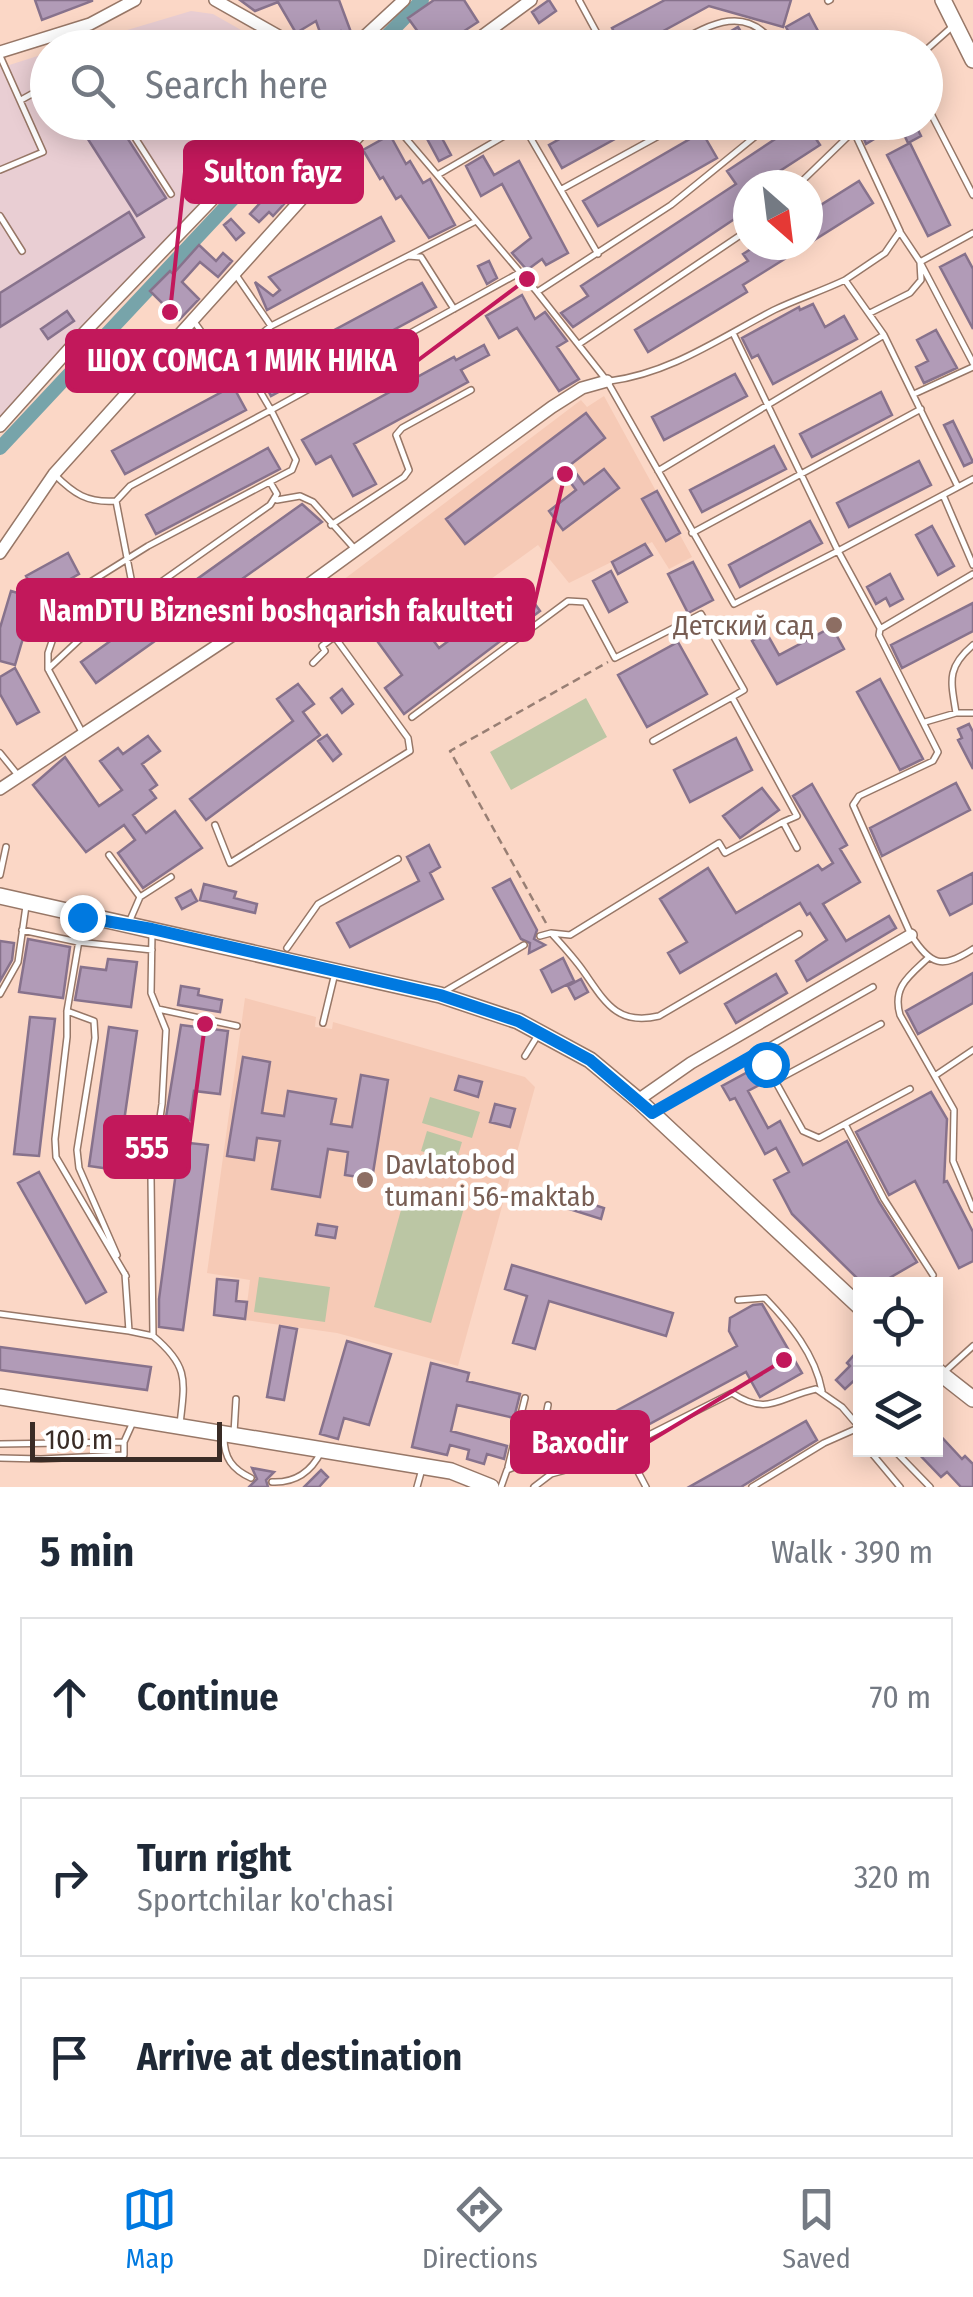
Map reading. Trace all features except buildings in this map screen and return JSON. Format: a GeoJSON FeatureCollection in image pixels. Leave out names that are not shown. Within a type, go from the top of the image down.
{"type":"FeatureCollection","features":[{"type":"Feature","properties":{"kind":"street"},"geometry":{"type":"LineString","coordinates":[[72,30],[135,0]]}},
{"type":"Feature","properties":{"kind":"street"},"geometry":{"type":"LineString","coordinates":[[215,0],[268,30]]}},
{"type":"Feature","properties":{"kind":"street"},"geometry":{"type":"LineString","coordinates":[[372,30],[404,0]]}},
{"type":"Feature","properties":{"kind":"street"},"geometry":{"type":"LineString","coordinates":[[490,30],[531,0]]}},
{"type":"Feature","properties":{"kind":"street"},"geometry":{"type":"LineString","coordinates":[[943,0],[973,60]]}},
{"type":"Feature","properties":{"kind":"street"},"geometry":{"type":"LineString","coordinates":[[0,54],[30,44]]}},
{"type":"Feature","properties":{"kind":"street"},"geometry":{"type":"LineString","coordinates":[[0,426],[269,140]]}},
{"type":"Feature","properties":{"kind":"street"},"geometry":{"type":"LineString","coordinates":[[0,554],[54,474],[354,140]]}},
{"type":"Feature","properties":{"kind":"street"},"geometry":{"type":"LineString","coordinates":[[0,789],[301,590],[552,406],[582,388],[607,382]]}},
{"type":"Feature","properties":{"kind":"street"},"geometry":{"type":"LineString","coordinates":[[0,896],[82,917],[285,953],[335,970],[440,995],[518,1021],[590,1060],[638,1100],[853,1300]]}},
{"type":"Feature","properties":{"kind":"street"},"geometry":{"type":"LineString","coordinates":[[638,1100],[691,1063],[911,936]]}},
{"type":"Feature","properties":{"kind":"street"},"geometry":{"type":"LineString","coordinates":[[943,1380],[973,1398]]}},
{"type":"Feature","properties":{"kind":"street"},"geometry":{"type":"LineString","coordinates":[[0,1397],[423,1466],[470,1476],[491,1487]]}},
{"type":"Feature","properties":{"kind":"lane"},"geometry":{"type":"LineString","coordinates":[[579,0],[595,30]]}},
{"type":"Feature","properties":{"kind":"lane"},"geometry":{"type":"LineString","coordinates":[[702,30],[729,16],[744,19],[762,30]]}},
{"type":"Feature","properties":{"kind":"lane"},"geometry":{"type":"LineString","coordinates":[[943,35],[956,24]]}},
{"type":"Feature","properties":{"kind":"lane"},"geometry":{"type":"LineString","coordinates":[[0,54],[30,121]]}},
{"type":"Feature","properties":{"kind":"lane"},"geometry":{"type":"LineString","coordinates":[[21,100],[30,95]]}},
{"type":"Feature","properties":{"kind":"lane"},"geometry":{"type":"LineString","coordinates":[[943,137],[973,195]]}},
{"type":"Feature","properties":{"kind":"lane"},"geometry":{"type":"LineString","coordinates":[[0,170],[43,152],[38,140]]}},
{"type":"Feature","properties":{"kind":"lane"},"geometry":{"type":"LineString","coordinates":[[136,140],[170,194]]}},
{"type":"Feature","properties":{"kind":"lane"},"geometry":{"type":"LineString","coordinates":[[408,140],[537,292],[607,382],[734,604],[973,478]]}},
{"type":"Feature","properties":{"kind":"lane"},"geometry":{"type":"LineString","coordinates":[[439,175],[498,140]]}},
{"type":"Feature","properties":{"kind":"lane"},"geometry":{"type":"LineString","coordinates":[[534,140],[598,254]]}},
{"type":"Feature","properties":{"kind":"lane"},"geometry":{"type":"LineString","coordinates":[[562,190],[652,140]]}},
{"type":"Feature","properties":{"kind":"lane"},"geometry":{"type":"LineString","coordinates":[[537,292],[672,205],[751,140]]}},
{"type":"Feature","properties":{"kind":"lane"},"geometry":{"type":"LineString","coordinates":[[814,170],[847,140]]}},
{"type":"Feature","properties":{"kind":"lane"},"geometry":{"type":"LineString","coordinates":[[857,140],[900,231],[973,365],[914,394]]}},
{"type":"Feature","properties":{"kind":"lane"},"geometry":{"type":"LineString","coordinates":[[0,216],[22,251]]}},
{"type":"Feature","properties":{"kind":"lane"},"geometry":{"type":"LineString","coordinates":[[192,319],[219,356],[230,356],[271,326],[476,220]]}},
{"type":"Feature","properties":{"kind":"lane"},"geometry":{"type":"LineString","coordinates":[[607,382],[643,376],[792,301],[846,280],[884,252],[900,231]]}},
{"type":"Feature","properties":{"kind":"lane"},"geometry":{"type":"LineString","coordinates":[[920,262],[973,233]]}},
{"type":"Feature","properties":{"kind":"lane"},"geometry":{"type":"LineString","coordinates":[[579,344],[733,240]]}},
{"type":"Feature","properties":{"kind":"lane"},"geometry":{"type":"LineString","coordinates":[[408,256],[421,257],[454,309]]}},
{"type":"Feature","properties":{"kind":"lane"},"geometry":{"type":"LineString","coordinates":[[870,313],[910,293],[921,280],[920,262]]}},
{"type":"Feature","properties":{"kind":"lane"},"geometry":{"type":"LineString","coordinates":[[234,272],[271,326]]}},
{"type":"Feature","properties":{"kind":"lane"},"geometry":{"type":"LineString","coordinates":[[54,474],[76,496],[96,503],[116,502],[130,486],[519,273]]}},
{"type":"Feature","properties":{"kind":"lane"},"geometry":{"type":"LineString","coordinates":[[846,280],[884,335],[958,487]]}},
{"type":"Feature","properties":{"kind":"lane"},"geometry":{"type":"LineString","coordinates":[[733,333],[800,477],[880,629],[938,752],[933,762],[859,796],[853,806],[911,936],[937,962],[950,962],[973,949]]}},
{"type":"Feature","properties":{"kind":"lane"},"geometry":{"type":"LineString","coordinates":[[658,471],[884,335]]}},
{"type":"Feature","properties":{"kind":"lane"},"geometry":{"type":"LineString","coordinates":[[82,732],[48,670],[48,653],[62,612],[84,586],[127,559],[292,470],[296,460],[248,372],[247,346]]}},
{"type":"Feature","properties":{"kind":"lane"},"geometry":{"type":"LineString","coordinates":[[331,525],[404,478],[409,470],[396,435],[402,428],[471,390]]}},
{"type":"Feature","properties":{"kind":"lane"},"geometry":{"type":"LineString","coordinates":[[692,534],[922,409]]}},
{"type":"Feature","properties":{"kind":"lane"},"geometry":{"type":"LineString","coordinates":[[270,482],[276,500]]}},
{"type":"Feature","properties":{"kind":"lane"},"geometry":{"type":"LineString","coordinates":[[942,495],[973,565]]}},
{"type":"Feature","properties":{"kind":"lane"},"geometry":{"type":"LineString","coordinates":[[48,670],[79,640],[276,500],[300,496],[314,502],[356,550]]}},
{"type":"Feature","properties":{"kind":"lane"},"geometry":{"type":"LineString","coordinates":[[116,502],[135,599]]}},
{"type":"Feature","properties":{"kind":"lane"},"geometry":{"type":"LineString","coordinates":[[880,629],[973,574]]}},
{"type":"Feature","properties":{"kind":"lane"},"geometry":{"type":"LineString","coordinates":[[215,825],[230,863],[410,751],[408,738],[301,590]]}},
{"type":"Feature","properties":{"kind":"lane"},"geometry":{"type":"LineString","coordinates":[[412,717],[568,601],[584,602],[616,658],[701,614],[744,690],[653,741]]}},
{"type":"Feature","properties":{"kind":"lane"},"geometry":{"type":"LineString","coordinates":[[312,662],[326,651],[322,646],[334,636]]}},
{"type":"Feature","properties":{"kind":"lane"},"geometry":{"type":"LineString","coordinates":[[956,713],[951,678],[957,658],[973,645]]}},
{"type":"Feature","properties":{"kind":"lane"},"geometry":{"type":"LineString","coordinates":[[540,936],[552,932],[570,935],[719,843],[725,853],[797,816],[732,697]]}},
{"type":"Feature","properties":{"kind":"lane"},"geometry":{"type":"LineString","coordinates":[[925,722],[956,713],[973,713]]}},
{"type":"Feature","properties":{"kind":"lane"},"geometry":{"type":"LineString","coordinates":[[0,753],[19,776]]}},
{"type":"Feature","properties":{"kind":"lane"},"geometry":{"type":"LineString","coordinates":[[784,822],[797,848]]}},
{"type":"Feature","properties":{"kind":"lane"},"geometry":{"type":"LineString","coordinates":[[0,875],[6,847]]}},
{"type":"Feature","properties":{"kind":"lane"},"geometry":{"type":"LineString","coordinates":[[109,855],[140,897]]}},
{"type":"Feature","properties":{"kind":"lane"},"geometry":{"type":"LineString","coordinates":[[285,953],[318,904],[398,859]]}},
{"type":"Feature","properties":{"kind":"lane"},"geometry":{"type":"LineString","coordinates":[[129,924],[140,897],[171,877]]}},
{"type":"Feature","properties":{"kind":"lane"},"geometry":{"type":"LineString","coordinates":[[0,994],[18,962],[26,903]]}},
{"type":"Feature","properties":{"kind":"lane"},"geometry":{"type":"LineString","coordinates":[[82,917],[67,1011],[56,1157],[126,1276]]}},
{"type":"Feature","properties":{"kind":"lane"},"geometry":{"type":"LineString","coordinates":[[152,929],[151,993],[166,1030],[166,1066],[151,1178],[153,1336]]}},
{"type":"Feature","properties":{"kind":"lane"},"geometry":{"type":"LineString","coordinates":[[22,930],[78,942],[152,950]]}},
{"type":"Feature","properties":{"kind":"lane"},"geometry":{"type":"LineString","coordinates":[[552,932],[611,1008],[644,1020],[659,1016],[799,934]]}},
{"type":"Feature","properties":{"kind":"lane"},"geometry":{"type":"LineString","coordinates":[[440,995],[524,945]]}},
{"type":"Feature","properties":{"kind":"lane"},"geometry":{"type":"LineString","coordinates":[[929,957],[903,982],[896,1002],[954,1110],[952,1161],[972,1206]]}},
{"type":"Feature","properties":{"kind":"lane"},"geometry":{"type":"LineString","coordinates":[[323,1023],[335,970]]}},
{"type":"Feature","properties":{"kind":"lane"},"geometry":{"type":"LineString","coordinates":[[652,1113],[873,987]]}},
{"type":"Feature","properties":{"kind":"lane"},"geometry":{"type":"LineString","coordinates":[[158,1009],[237,1026]]}},
{"type":"Feature","properties":{"kind":"lane"},"geometry":{"type":"LineString","coordinates":[[67,1011],[94,1020],[96,1038],[76,1150],[79,1168],[126,1276],[129,1331]]}},
{"type":"Feature","properties":{"kind":"lane"},"geometry":{"type":"LineString","coordinates":[[775,1082],[881,1024]]}},
{"type":"Feature","properties":{"kind":"lane"},"geometry":{"type":"LineString","coordinates":[[525,1056],[540,1032]]}},
{"type":"Feature","properties":{"kind":"lane"},"geometry":{"type":"LineString","coordinates":[[936,1075],[973,1050]]}},
{"type":"Feature","properties":{"kind":"lane"},"geometry":{"type":"LineString","coordinates":[[759,1052],[802,1131],[819,1138],[910,1089]]}},
{"type":"Feature","properties":{"kind":"lane"},"geometry":{"type":"LineString","coordinates":[[845,1124],[884,1200],[934,1275]]}},
{"type":"Feature","properties":{"kind":"lane"},"geometry":{"type":"LineString","coordinates":[[738,1300],[765,1298],[779,1313],[819,1372],[822,1391]]}},
{"type":"Feature","properties":{"kind":"lane"},"geometry":{"type":"LineString","coordinates":[[0,1314],[153,1336],[176,1354],[184,1374],[180,1427]]}},
{"type":"Feature","properties":{"kind":"lane"},"geometry":{"type":"LineString","coordinates":[[943,1371],[973,1346]]}},
{"type":"Feature","properties":{"kind":"lane"},"geometry":{"type":"LineString","coordinates":[[534,1487],[552,1474],[624,1447],[732,1393],[748,1404],[762,1407],[810,1390],[822,1391],[853,1421]]}},
{"type":"Feature","properties":{"kind":"lane"},"geometry":{"type":"LineString","coordinates":[[501,1487],[525,1398]]}},
{"type":"Feature","properties":{"kind":"lane"},"geometry":{"type":"LineString","coordinates":[[236,1399],[224,1453],[234,1469],[251,1478]]}},
{"type":"Feature","properties":{"kind":"lane"},"geometry":{"type":"LineString","coordinates":[[507,1470],[532,1460],[540,1450],[548,1406]]}},
{"type":"Feature","properties":{"kind":"lane"},"geometry":{"type":"LineString","coordinates":[[0,1458],[124,1455],[124,1442],[134,1420]]}},
{"type":"Feature","properties":{"kind":"lane"},"geometry":{"type":"LineString","coordinates":[[752,1487],[824,1443],[853,1431]]}},
{"type":"Feature","properties":{"kind":"lane"},"geometry":{"type":"LineString","coordinates":[[0,1444],[124,1442]]}},
{"type":"Feature","properties":{"kind":"lane"},"geometry":{"type":"LineString","coordinates":[[624,1447],[646,1487]]}},
{"type":"Feature","properties":{"kind":"lane"},"geometry":{"type":"LineString","coordinates":[[272,1482],[286,1482],[303,1475],[314,1466],[322,1450]]}},
{"type":"Feature","properties":{"kind":"lane"},"geometry":{"type":"LineString","coordinates":[[874,1457],[900,1487]]}},
{"type":"Feature","properties":{"kind":"lane"},"geometry":{"type":"LineString","coordinates":[[901,1457],[930,1487]]}},
{"type":"Feature","properties":{"kind":"lane"},"geometry":{"type":"LineString","coordinates":[[417,1487],[423,1466]]}},
{"type":"Feature","properties":{"kind":"path"},"geometry":{"type":"LineString","coordinates":[[552,932],[450,751],[616,658]]}},
{"type":"Feature","properties":{"kind":"shaded area"},"geometry":{"type":"Polygon","coordinates":[[[191,11],[213,14],[241,30],[127,30],[191,11]]]}},
{"type":"Feature","properties":{"kind":"shaded area"},"geometry":{"type":"Polygon","coordinates":[[[30,58],[30,140],[259,140],[0,419],[0,68],[30,58]]]}},
{"type":"Feature","properties":{"kind":"shaded area"},"geometry":{"type":"Polygon","coordinates":[[[604,396],[692,557],[669,569],[652,542],[569,583],[538,545],[459,602],[443,582],[426,582],[343,643],[314,602],[581,400],[587,407],[604,396]]]}},
{"type":"Feature","properties":{"kind":"shaded area","name":"Davlatobod tumani 56-maktab"},"geometry":{"type":"Polygon","coordinates":[[[245,998],[316,1017],[315,1027],[332,1029],[333,1022],[525,1077],[535,1087],[458,1366],[337,1333],[245,1320],[250,1280],[207,1273],[245,998]]]}},
{"type":"Feature","properties":{"kind":"green space"},"geometry":{"type":"Polygon","coordinates":[[[586,698],[607,737],[511,790],[490,752],[586,698]]]}},
{"type":"Feature","properties":{"kind":"green space"},"geometry":{"type":"Polygon","coordinates":[[[430,1097],[480,1112],[472,1138],[422,1123],[430,1097]]]}},
{"type":"Feature","properties":{"kind":"green space"},"geometry":{"type":"Polygon","coordinates":[[[427,1131],[462,1142],[456,1162],[421,1151],[427,1131]]]}},
{"type":"Feature","properties":{"kind":"green space"},"geometry":{"type":"Polygon","coordinates":[[[406,1192],[464,1208],[431,1323],[374,1307],[406,1192]]]}},
{"type":"Feature","properties":{"kind":"green space"},"geometry":{"type":"Polygon","coordinates":[[[259,1277],[330,1287],[325,1322],[254,1312],[259,1277]]]}},
{"type":"Feature","properties":{"kind":"waterway"},"geometry":{"type":"LineString","coordinates":[[393,30],[422,0]]}},
{"type":"Feature","properties":{"kind":"waterway"},"geometry":{"type":"LineString","coordinates":[[0,448],[288,140]]}},
{"type":"Feature","properties":{"kind":"place","name":"ШОХ СОМСА 1 МИК НИКА"},"geometry":{"type":"Point","coordinates":[527,279]}},
{"type":"Feature","properties":{"kind":"place","name":"Sulton fayz"},"geometry":{"type":"Point","coordinates":[170,312]}},
{"type":"Feature","properties":{"kind":"place","name":"NamDTU Biznesni boshqarish fakulteti"},"geometry":{"type":"Point","coordinates":[565,474]}},
{"type":"Feature","properties":{"kind":"place","name":"Детский сад"},"geometry":{"type":"Point","coordinates":[834,625]}},
{"type":"Feature","properties":{"kind":"place","name":"555"},"geometry":{"type":"Point","coordinates":[205,1024]}},
{"type":"Feature","properties":{"kind":"place","name":"Davlatobod tumani 56-maktab"},"geometry":{"type":"Point","coordinates":[365,1180]}},
{"type":"Feature","properties":{"kind":"place","name":"Baxodir"},"geometry":{"type":"Point","coordinates":[784,1360]}},
{"type":"Feature","properties":{"kind":"route"},"geometry":{"type":"LineString","coordinates":[[82,917],[152,929],[440,995],[518,1021],[590,1060],[652,1113],[759,1052],[766,1064]]}}]}
